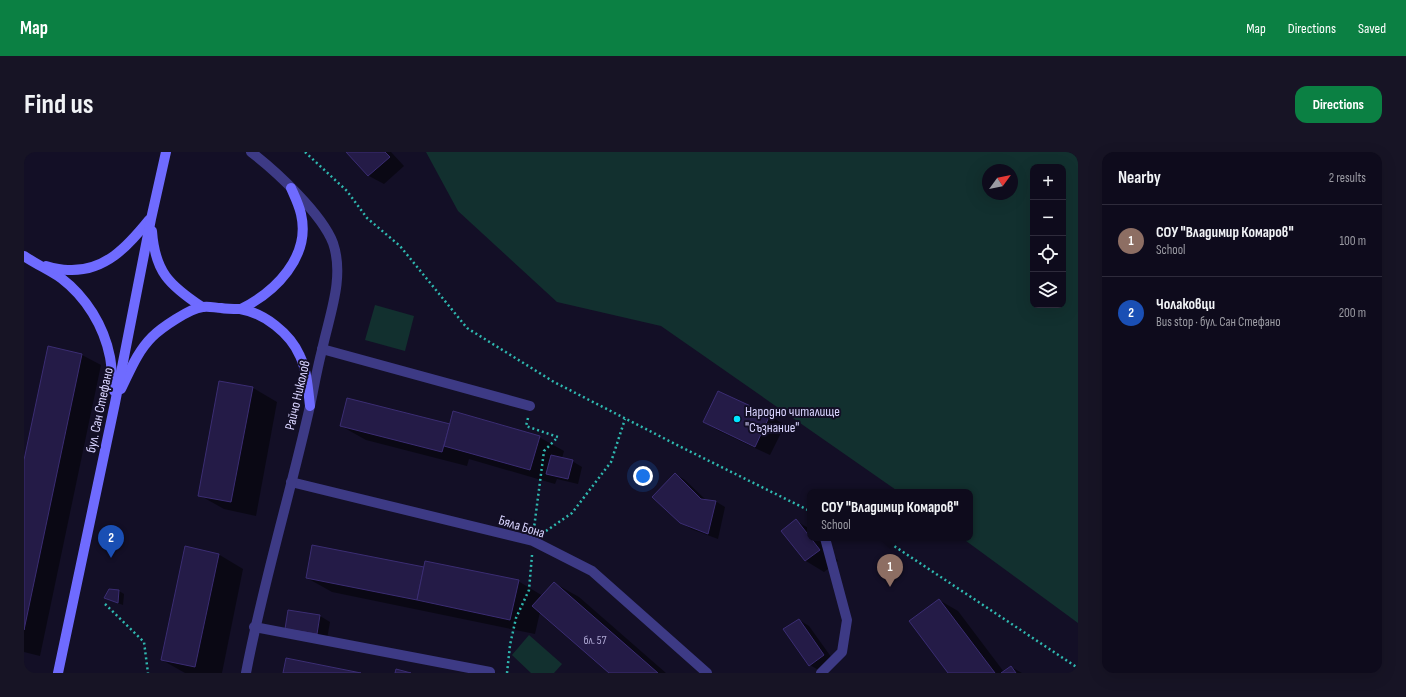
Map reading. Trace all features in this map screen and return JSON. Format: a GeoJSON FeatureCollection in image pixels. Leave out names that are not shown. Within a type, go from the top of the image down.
{"type":"FeatureCollection","features":[{"type":"Feature","properties":{"kind":"main road","name":"бул. Сан Стефано"},"geometry":{"type":"LineString","coordinates":[[58,673],[166,152]]}},
{"type":"Feature","properties":{"kind":"main road"},"geometry":{"type":"LineString","coordinates":[[241,310],[262,297],[284,278],[298,251],[303,232],[303,224],[301,214],[291,188]]}},
{"type":"Feature","properties":{"kind":"main road"},"geometry":{"type":"LineString","coordinates":[[40,265],[66,270],[77,270],[98,265],[111,258],[131,242],[151,219]]}},
{"type":"Feature","properties":{"kind":"main road"},"geometry":{"type":"LineString","coordinates":[[151,219],[155,255],[165,275],[177,288],[202,307]]}},
{"type":"Feature","properties":{"kind":"main road"},"geometry":{"type":"LineString","coordinates":[[24,256],[60,278],[75,290],[98,321],[104,333],[110,358],[115,403]]}},
{"type":"Feature","properties":{"kind":"main road"},"geometry":{"type":"LineString","coordinates":[[115,403],[136,358],[152,337],[175,320],[202,307],[241,310],[258,315],[282,330],[300,354],[304,368],[310,406]]}},
{"type":"Feature","properties":{"kind":"street","name":"Райчо Николов"},"geometry":{"type":"LineString","coordinates":[[246,673],[254,627],[310,406],[334,300],[337,271],[336,258],[332,243],[325,230],[291,188],[264,162],[251,152]]}},
{"type":"Feature","properties":{"kind":"street"},"geometry":{"type":"LineString","coordinates":[[322,349],[530,406]]}},
{"type":"Feature","properties":{"kind":"street","name":"Бяла Бона"},"geometry":{"type":"LineString","coordinates":[[291,482],[533,540],[592,572],[707,673]]}},
{"type":"Feature","properties":{"kind":"street"},"geometry":{"type":"LineString","coordinates":[[822,673],[842,652],[847,620],[826,541]]}},
{"type":"Feature","properties":{"kind":"street"},"geometry":{"type":"LineString","coordinates":[[254,627],[490,672]]}},
{"type":"Feature","properties":{"kind":"path"},"geometry":{"type":"LineString","coordinates":[[305,152],[347,191],[367,218],[400,246],[467,328],[554,382],[807,510]]}},
{"type":"Feature","properties":{"kind":"path"},"geometry":{"type":"LineString","coordinates":[[507,673],[510,645],[516,618],[529,590],[533,540],[544,451],[558,437],[526,426],[530,406]]}},
{"type":"Feature","properties":{"kind":"path"},"geometry":{"type":"LineString","coordinates":[[533,540],[572,512],[611,462],[626,419]]}},
{"type":"Feature","properties":{"kind":"path"},"geometry":{"type":"LineString","coordinates":[[887,541],[1078,668]]}},
{"type":"Feature","properties":{"kind":"path"},"geometry":{"type":"LineString","coordinates":[[105,604],[144,642],[148,673]]}},
{"type":"Feature","properties":{"kind":"green space"},"geometry":{"type":"Polygon","coordinates":[[[426,152],[1078,152],[1078,623],[966,541],[973,541],[973,489],[895,489],[661,326],[557,302],[458,211],[426,152]]]}},
{"type":"Feature","properties":{"kind":"green space"},"geometry":{"type":"Polygon","coordinates":[[[375,305],[414,316],[405,351],[365,340],[375,305]]]}},
{"type":"Feature","properties":{"kind":"green space"},"geometry":{"type":"Polygon","coordinates":[[[529,635],[562,664],[554,673],[531,673],[512,655],[529,635]]]}},
{"type":"Feature","properties":{"kind":"building"},"geometry":{"type":"Polygon","coordinates":[[[346,152],[385,152],[390,157],[368,176],[346,152]]]}},
{"type":"Feature","properties":{"kind":"building"},"geometry":{"type":"Polygon","coordinates":[[[48,346],[82,354],[24,630],[24,460],[48,346]]]}},
{"type":"Feature","properties":{"kind":"building"},"geometry":{"type":"Polygon","coordinates":[[[219,381],[253,387],[231,502],[198,496],[219,381]]]}},
{"type":"Feature","properties":{"kind":"building","name":"Народно читалище \"Съзнание\""},"geometry":{"type":"Polygon","coordinates":[[[718,391],[770,415],[755,447],[703,422],[718,391]]]}},
{"type":"Feature","properties":{"kind":"building"},"geometry":{"type":"Polygon","coordinates":[[[347,398],[450,424],[442,452],[340,426],[347,398]]]}},
{"type":"Feature","properties":{"kind":"building"},"geometry":{"type":"Polygon","coordinates":[[[453,411],[540,436],[530,470],[444,446],[453,411]]]}},
{"type":"Feature","properties":{"kind":"building"},"geometry":{"type":"Polygon","coordinates":[[[551,455],[573,460],[568,479],[546,474],[551,455]]]}},
{"type":"Feature","properties":{"kind":"building"},"geometry":{"type":"Polygon","coordinates":[[[675,473],[701,499],[716,501],[708,534],[680,523],[652,497],[675,473]]]}},
{"type":"Feature","properties":{"kind":"building"},"geometry":{"type":"Polygon","coordinates":[[[796,519],[807,533],[807,541],[813,541],[820,550],[805,561],[781,531],[796,519]]]}},
{"type":"Feature","properties":{"kind":"building"},"geometry":{"type":"Polygon","coordinates":[[[312,545],[424,567],[417,600],[306,578],[312,545]]]}},
{"type":"Feature","properties":{"kind":"building"},"geometry":{"type":"Polygon","coordinates":[[[185,546],[219,554],[195,667],[161,660],[185,546]]]}},
{"type":"Feature","properties":{"kind":"building"},"geometry":{"type":"Polygon","coordinates":[[[425,561],[519,580],[510,620],[417,600],[425,561]]]}},
{"type":"Feature","properties":{"kind":"building"},"geometry":{"type":"Polygon","coordinates":[[[554,582],[658,673],[609,673],[532,606],[554,582]]]}},
{"type":"Feature","properties":{"kind":"building"},"geometry":{"type":"Polygon","coordinates":[[[109,589],[119,590],[118,603],[104,598],[109,589]]]}},
{"type":"Feature","properties":{"kind":"building"},"geometry":{"type":"Polygon","coordinates":[[[939,599],[995,673],[948,673],[909,621],[939,599]]]}},
{"type":"Feature","properties":{"kind":"building"},"geometry":{"type":"Polygon","coordinates":[[[288,610],[320,615],[317,634],[285,629],[288,610]]]}},
{"type":"Feature","properties":{"kind":"building"},"geometry":{"type":"Polygon","coordinates":[[[799,619],[824,655],[809,666],[783,629],[799,619]]]}},
{"type":"Feature","properties":{"kind":"building"},"geometry":{"type":"Polygon","coordinates":[[[286,658],[361,673],[283,673],[286,658]]]}},
{"type":"Feature","properties":{"kind":"building"},"geometry":{"type":"Polygon","coordinates":[[[1011,666],[1016,673],[1001,673],[1011,666]]]}},
{"type":"Feature","properties":{"kind":"building"},"geometry":{"type":"Polygon","coordinates":[[[396,669],[411,673],[395,673],[396,669]]]}},
{"type":"Feature","properties":{"kind":"place","name":"Народно читалище \"Съзнание\""},"geometry":{"type":"Point","coordinates":[737,419]}},
{"type":"Feature","properties":{"kind":"place","name":"Чолаковци"},"geometry":{"type":"Point","coordinates":[111,558]}},
{"type":"Feature","properties":{"kind":"place","name":"СОУ \"Владимир Комаров\""},"geometry":{"type":"Point","coordinates":[890,587]}}]}
